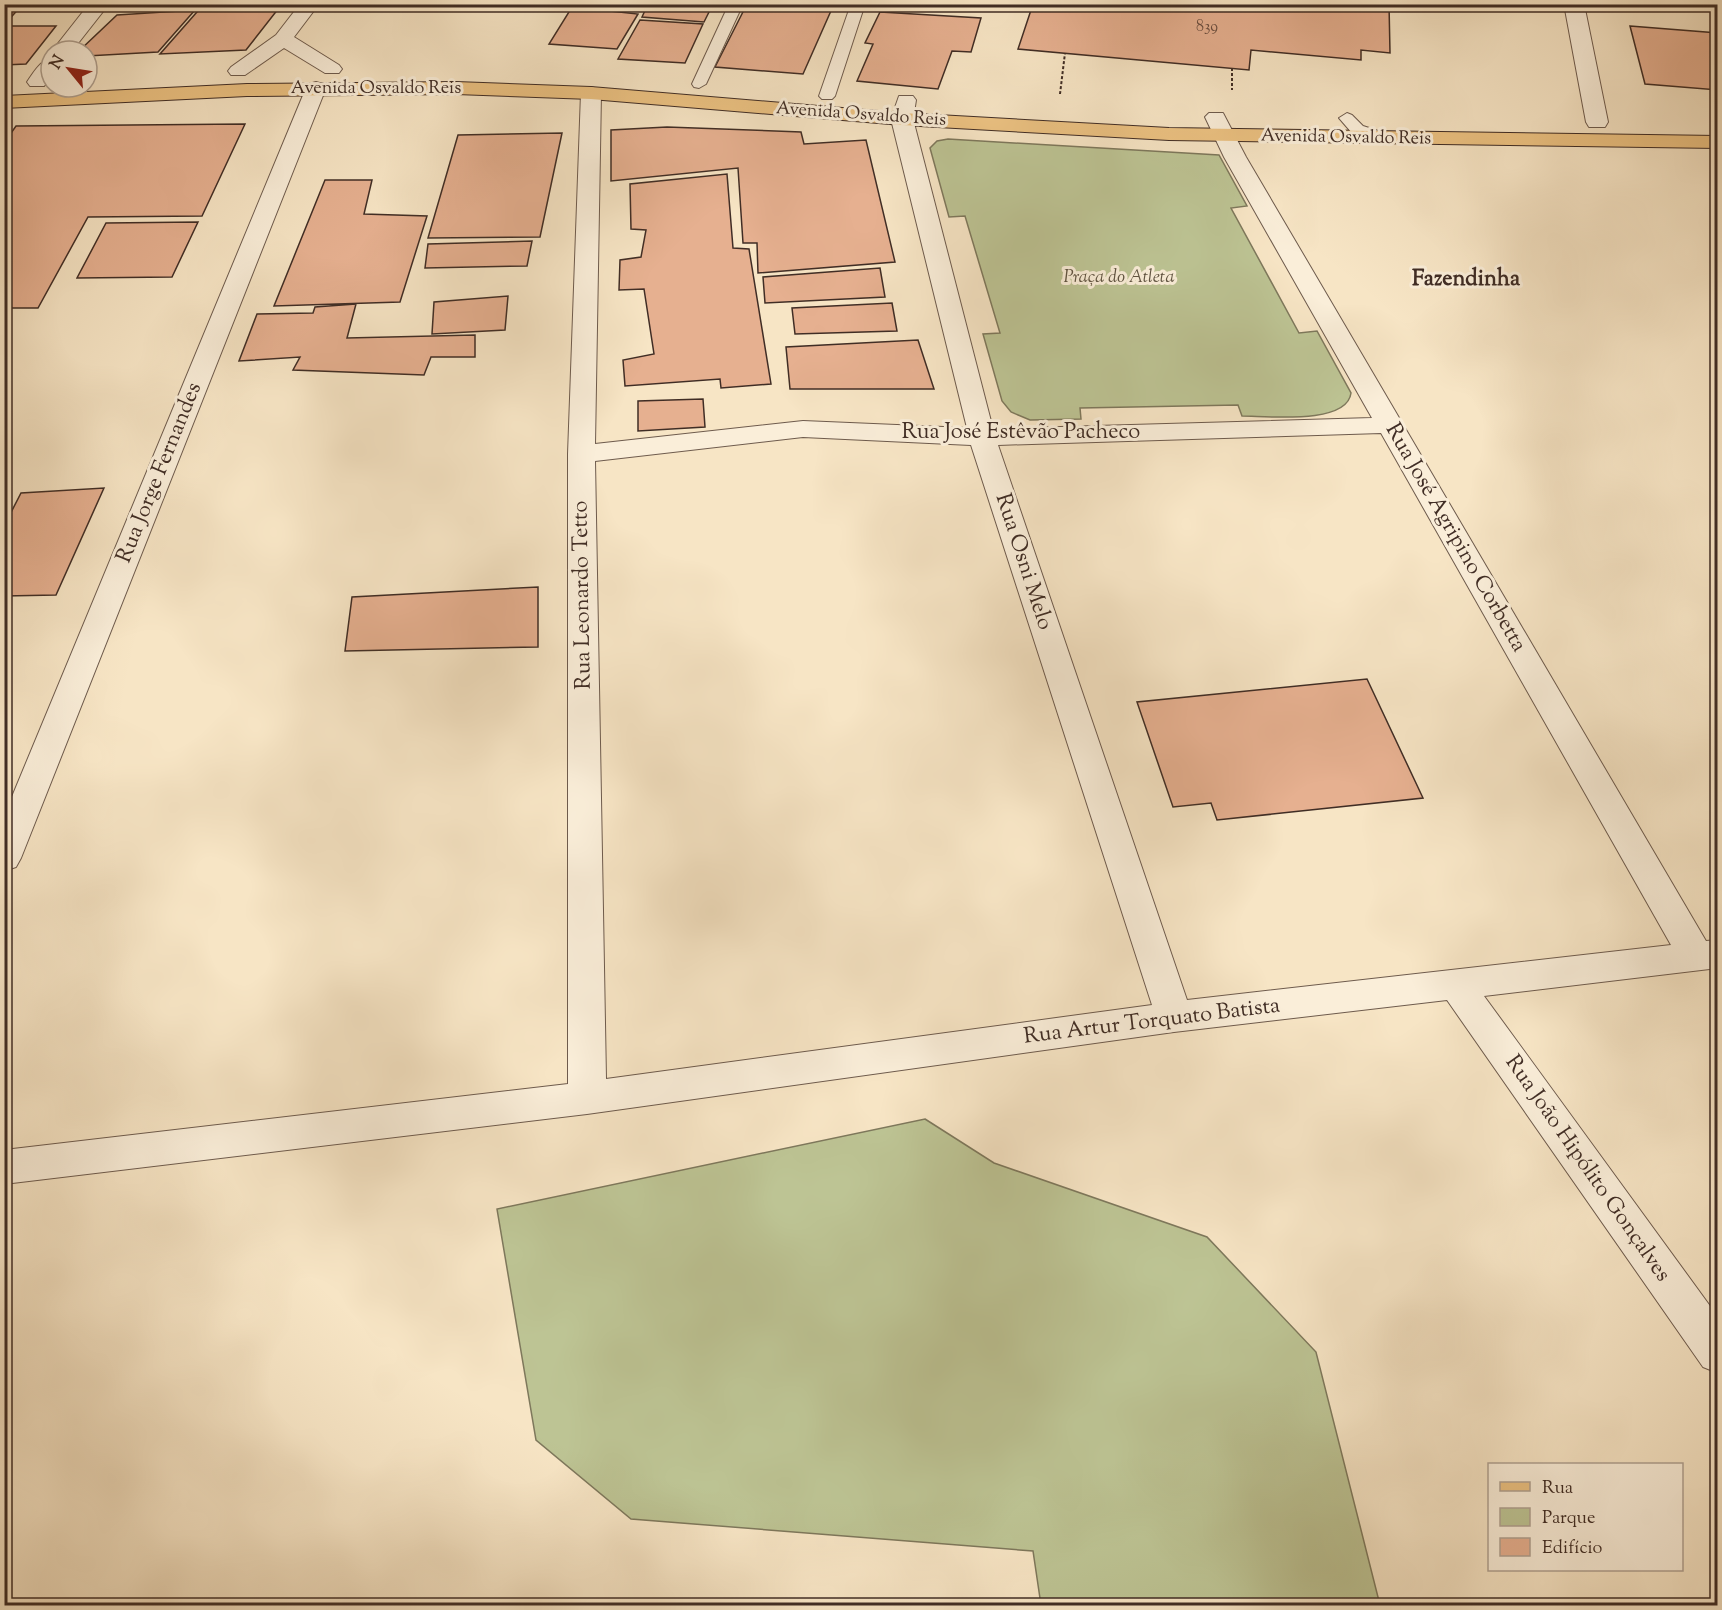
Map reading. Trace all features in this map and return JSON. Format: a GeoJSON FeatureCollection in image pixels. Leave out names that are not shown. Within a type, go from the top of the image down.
{"type":"FeatureCollection","features":[{"type":"Feature","properties":{"kind":"main road","name":"Avenida Osvaldo Reis"},"geometry":{"type":"LineString","coordinates":[[298,69],[324,79],[456,88],[591,93],[1385,138],[1718,142]]}},
{"type":"Feature","properties":{"kind":"main road","name":"Avenida Osvaldo Reis"},"geometry":{"type":"LineString","coordinates":[[99,78],[276,70]]}},
{"type":"Feature","properties":{"kind":"main road","name":"Avenida Osvaldo Reis"},"geometry":{"type":"LineString","coordinates":[[4,102],[324,79],[530,73],[699,84],[827,96],[904,110],[1058,109],[1220,127],[1347,118],[1718,122]]}},
{"type":"Feature","properties":{"kind":"main road"},"geometry":{"type":"LineString","coordinates":[[4,84],[39,82]]}},
{"type":"Feature","properties":{"kind":"street"},"geometry":{"type":"LineString","coordinates":[[72,39],[100,4]]}},
{"type":"Feature","properties":{"kind":"street"},"geometry":{"type":"LineString","coordinates":[[238,71],[283,39],[310,4]]}},
{"type":"Feature","properties":{"kind":"street"},"geometry":{"type":"LineString","coordinates":[[1574,4],[1597,122]]}},
{"type":"Feature","properties":{"kind":"street"},"geometry":{"type":"LineString","coordinates":[[283,39],[324,79]]}},
{"type":"Feature","properties":{"kind":"street","name":"Rua Jorge Fernandes"},"geometry":{"type":"LineString","coordinates":[[4,858],[324,79]]}},
{"type":"Feature","properties":{"kind":"street","name":"Rua Leonardo Tetto"},"geometry":{"type":"LineString","coordinates":[[587,1098],[581,454],[591,93]]}},
{"type":"Feature","properties":{"kind":"street","name":"Rua Osni Melo"},"geometry":{"type":"LineString","coordinates":[[904,110],[982,437],[1174,1017]]}},
{"type":"Feature","properties":{"kind":"street","name":"Rua José Agripino Corbetta"},"geometry":{"type":"LineString","coordinates":[[1220,127],[1390,425],[1707,956]]}},
{"type":"Feature","properties":{"kind":"street","name":"Rua José Estêvão Pacheco"},"geometry":{"type":"LineString","coordinates":[[581,454],[803,429],[982,437],[1390,425]]}},
{"type":"Feature","properties":{"kind":"street","name":"Rua Artur Torquato Batista"},"geometry":{"type":"LineString","coordinates":[[4,1167],[587,1098],[1174,1017],[1707,956]]}},
{"type":"Feature","properties":{"kind":"street","name":"Rua João Hipólito Gonçalves"},"geometry":{"type":"LineString","coordinates":[[1457,986],[1718,1353]]}},
{"type":"Feature","properties":{"kind":"lane"},"geometry":{"type":"LineString","coordinates":[[699,84],[736,4]]}},
{"type":"Feature","properties":{"kind":"lane"},"geometry":{"type":"LineString","coordinates":[[827,96],[858,4]]}},
{"type":"Feature","properties":{"kind":"lane"},"geometry":{"type":"LineString","coordinates":[[1347,118],[1349,125],[1358,130],[1385,138]]}},
{"type":"Feature","properties":{"kind":"path"},"geometry":{"type":"LineString","coordinates":[[1058,109],[1065,53]]}},
{"type":"Feature","properties":{"kind":"green space","name":"Praça do Atleta"},"geometry":{"type":"Polygon","coordinates":[[[948,139],[1219,155],[1247,206],[1231,208],[1299,333],[1317,331],[1351,393],[1346,403],[1336,410],[1321,414],[1286,417],[1242,416],[1238,405],[1080,408],[1081,419],[1030,420],[1011,412],[1002,401],[983,334],[1000,333],[965,216],[949,217],[930,148],[937,141],[948,139]]]}},
{"type":"Feature","properties":{"kind":"green space"},"geometry":{"type":"Polygon","coordinates":[[[925,1119],[994,1163],[1207,1237],[1316,1352],[1380,1605],[1041,1605],[1033,1551],[631,1519],[536,1440],[497,1209],[925,1119]]]}},
{"type":"Feature","properties":{"kind":"building"},"geometry":{"type":"Polygon","coordinates":[[[204,4],[282,4],[246,50],[160,54],[204,4]]]}},
{"type":"Feature","properties":{"kind":"building"},"geometry":{"type":"Polygon","coordinates":[[[648,4],[713,4],[704,22],[642,17],[648,4]]]}},
{"type":"Feature","properties":{"kind":"building"},"geometry":{"type":"Polygon","coordinates":[[[747,4],[834,4],[803,74],[715,67],[747,4]]]}},
{"type":"Feature","properties":{"kind":"building"},"geometry":{"type":"Polygon","coordinates":[[[899,4],[962,4],[959,11],[899,7],[899,4]]]}},
{"type":"Feature","properties":{"kind":"building"},"geometry":{"type":"Polygon","coordinates":[[[1033,4],[1389,4],[1390,53],[1361,50],[1361,60],[1251,50],[1249,70],[1018,49],[1033,4]]]}},
{"type":"Feature","properties":{"kind":"building"},"geometry":{"type":"Polygon","coordinates":[[[1709,4],[1718,4],[1718,31],[1709,4]]]}},
{"type":"Feature","properties":{"kind":"building"},"geometry":{"type":"Polygon","coordinates":[[[4,5],[22,5],[5,24],[4,24],[4,5]]]}},
{"type":"Feature","properties":{"kind":"building"},"geometry":{"type":"Polygon","coordinates":[[[572,7],[638,14],[617,49],[549,44],[572,7]]]}},
{"type":"Feature","properties":{"kind":"building"},"geometry":{"type":"Polygon","coordinates":[[[195,10],[158,52],[99,55],[99,39],[92,39],[117,15],[195,10]]]}},
{"type":"Feature","properties":{"kind":"building"},"geometry":{"type":"Polygon","coordinates":[[[880,12],[981,18],[971,52],[952,51],[938,89],[857,81],[873,44],[865,43],[880,12]]]}},
{"type":"Feature","properties":{"kind":"building"},"geometry":{"type":"Polygon","coordinates":[[[640,20],[703,24],[685,63],[618,59],[640,20]]]}},
{"type":"Feature","properties":{"kind":"building"},"geometry":{"type":"Polygon","coordinates":[[[4,26],[56,26],[46,39],[39,39],[39,48],[26,64],[4,65],[4,26]]]}},
{"type":"Feature","properties":{"kind":"building"},"geometry":{"type":"Polygon","coordinates":[[[1630,26],[1718,33],[1718,90],[1645,84],[1630,26]]]}},
{"type":"Feature","properties":{"kind":"building"},"geometry":{"type":"Polygon","coordinates":[[[245,124],[202,216],[88,217],[38,308],[4,308],[4,143],[16,126],[245,124]]]}},
{"type":"Feature","properties":{"kind":"building"},"geometry":{"type":"Polygon","coordinates":[[[667,127],[801,132],[804,144],[866,140],[895,262],[758,273],[757,243],[743,243],[738,168],[611,181],[611,130],[667,127]]]}},
{"type":"Feature","properties":{"kind":"building"},"geometry":{"type":"Polygon","coordinates":[[[562,133],[540,237],[428,238],[458,135],[562,133]]]}},
{"type":"Feature","properties":{"kind":"building"},"geometry":{"type":"Polygon","coordinates":[[[727,174],[733,248],[749,249],[771,384],[721,388],[720,379],[625,386],[623,360],[654,354],[644,289],[619,290],[620,260],[641,257],[646,230],[631,229],[630,184],[727,174]]]}},
{"type":"Feature","properties":{"kind":"building"},"geometry":{"type":"Polygon","coordinates":[[[325,180],[372,180],[364,214],[427,216],[400,302],[274,306],[325,180]]]}},
{"type":"Feature","properties":{"kind":"building"},"geometry":{"type":"Polygon","coordinates":[[[198,222],[172,277],[77,278],[106,223],[198,222]]]}},
{"type":"Feature","properties":{"kind":"building"},"geometry":{"type":"Polygon","coordinates":[[[532,241],[527,266],[425,268],[428,244],[532,241]]]}},
{"type":"Feature","properties":{"kind":"building"},"geometry":{"type":"Polygon","coordinates":[[[880,268],[885,297],[765,303],[763,277],[880,268]]]}},
{"type":"Feature","properties":{"kind":"building"},"geometry":{"type":"Polygon","coordinates":[[[508,296],[505,330],[432,334],[434,302],[508,296]]]}},
{"type":"Feature","properties":{"kind":"building"},"geometry":{"type":"Polygon","coordinates":[[[892,303],[897,331],[795,334],[792,308],[892,303]]]}},
{"type":"Feature","properties":{"kind":"building"},"geometry":{"type":"Polygon","coordinates":[[[356,304],[347,338],[475,335],[475,357],[431,357],[424,375],[293,370],[300,357],[239,361],[257,314],[313,313],[315,307],[356,304]]]}},
{"type":"Feature","properties":{"kind":"building"},"geometry":{"type":"Polygon","coordinates":[[[918,340],[934,389],[790,389],[786,347],[918,340]]]}},
{"type":"Feature","properties":{"kind":"building"},"geometry":{"type":"Polygon","coordinates":[[[703,399],[705,427],[638,431],[638,401],[703,399]]]}},
{"type":"Feature","properties":{"kind":"building"},"geometry":{"type":"Polygon","coordinates":[[[104,488],[56,595],[4,596],[4,526],[21,493],[104,488]]]}},
{"type":"Feature","properties":{"kind":"building"},"geometry":{"type":"Polygon","coordinates":[[[538,587],[538,647],[345,651],[352,597],[538,587]]]}},
{"type":"Feature","properties":{"kind":"building"},"geometry":{"type":"Polygon","coordinates":[[[1367,679],[1423,798],[1217,820],[1211,803],[1173,807],[1137,702],[1367,679]]]}},
{"type":"Feature","properties":{"kind":"district","name":"Fazendinha"},"geometry":{"type":"Point","coordinates":[1466,280]}}]}
